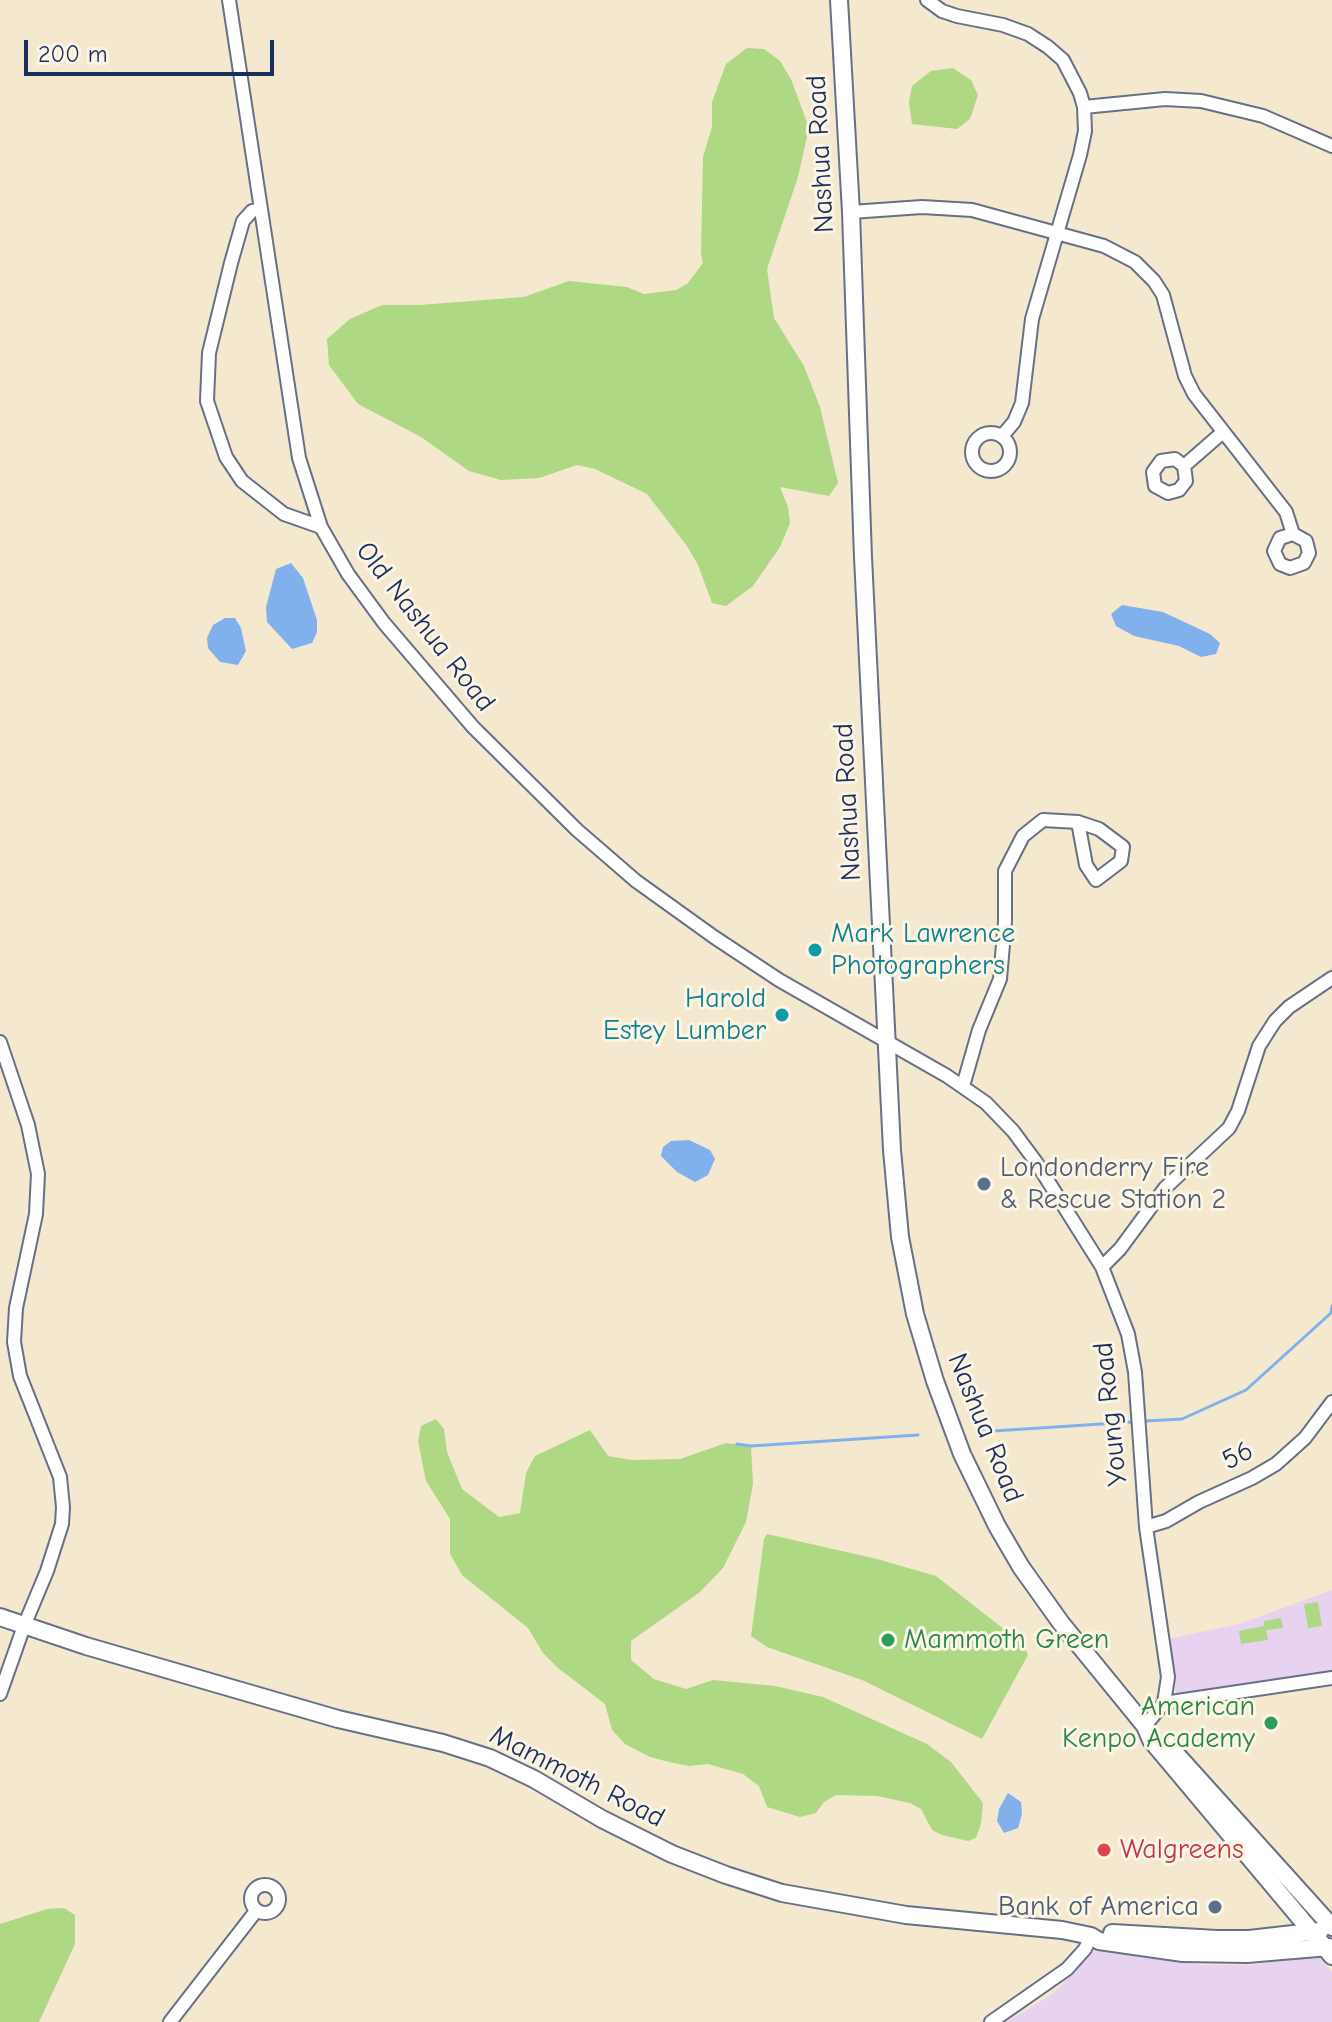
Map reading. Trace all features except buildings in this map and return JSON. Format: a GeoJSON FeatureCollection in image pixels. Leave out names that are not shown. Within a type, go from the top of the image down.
{"type":"FeatureCollection","features":[{"type":"Feature","properties":{"kind":"main road","name":"Nashua Road"},"geometry":{"type":"LineString","coordinates":[[839,0],[892,1150],[905,1262],[920,1333],[955,1437],[997,1526],[1021,1567],[1067,1631],[1145,1726],[1182,1759],[1332,1928]]}},
{"type":"Feature","properties":{"kind":"main road","name":"Mammoth Road"},"geometry":{"type":"LineString","coordinates":[[0,1617],[309,1711],[443,1743],[490,1758],[672,1854],[782,1893],[906,1915],[1041,1927],[1091,1936],[1099,1941],[1205,1954],[1329,1950]]}},
{"type":"Feature","properties":{"kind":"main road","name":"Nashua Road"},"geometry":{"type":"LineString","coordinates":[[1145,1726],[1151,1740],[1329,1950]]}},
{"type":"Feature","properties":{"kind":"main road","name":"Mammoth Road"},"geometry":{"type":"LineString","coordinates":[[1091,1936],[1100,1932],[1186,1939],[1249,1939],[1332,1928]]}},
{"type":"Feature","properties":{"kind":"street","name":"Old Nashua Road"},"geometry":{"type":"LineString","coordinates":[[229,0],[299,458],[321,527],[360,591],[473,727],[577,830],[636,881],[714,937],[804,995],[886,1042]]}},
{"type":"Feature","properties":{"kind":"street"},"geometry":{"type":"LineString","coordinates":[[927,0],[942,11],[1028,34],[1048,47],[1063,60],[1084,107],[1083,143],[1032,319],[1022,403],[1014,422],[1002,436]]}},
{"type":"Feature","properties":{"kind":"street"},"geometry":{"type":"LineString","coordinates":[[1084,107],[1165,99],[1201,101],[1263,116],[1332,146]]}},
{"type":"Feature","properties":{"kind":"street"},"geometry":{"type":"LineString","coordinates":[[851,212],[960,208],[1121,252],[1148,274],[1167,304],[1189,385],[1200,404],[1284,506],[1293,534]]}},
{"type":"Feature","properties":{"kind":"street"},"geometry":{"type":"LineString","coordinates":[[260,209],[252,211],[243,221],[231,263],[209,353],[207,401],[226,457],[242,481],[284,514],[321,527]]}},
{"type":"Feature","properties":{"kind":"street"},"geometry":{"type":"LineString","coordinates":[[1184,466],[1223,432]]}},
{"type":"Feature","properties":{"kind":"street"},"geometry":{"type":"LineString","coordinates":[[963,1086],[979,1030],[1000,979],[1005,871],[1023,836],[1043,820],[1078,822],[1099,829],[1123,847],[1121,861],[1096,880],[1086,865],[1078,822]]}},
{"type":"Feature","properties":{"kind":"street"},"geometry":{"type":"LineString","coordinates":[[1102,1267],[1120,1249],[1165,1188],[1229,1128],[1238,1111],[1259,1046],[1275,1021],[1289,1007],[1332,978]]}},
{"type":"Feature","properties":{"kind":"street","name":"Young Road"},"geometry":{"type":"LineString","coordinates":[[886,1042],[963,1086],[986,1103],[1013,1131],[1102,1267],[1122,1315],[1132,1353],[1146,1527],[1168,1677],[1164,1703]]}},
{"type":"Feature","properties":{"kind":"street"},"geometry":{"type":"LineString","coordinates":[[0,1694],[50,1562],[62,1524],[63,1507],[60,1477],[20,1376],[14,1342],[16,1308],[36,1214],[38,1174],[28,1125],[1,1046]]}},
{"type":"Feature","properties":{"kind":"street","name":"56"},"geometry":{"type":"LineString","coordinates":[[1146,1527],[1166,1521],[1276,1464],[1305,1438],[1332,1402]]}},
{"type":"Feature","properties":{"kind":"street"},"geometry":{"type":"LineString","coordinates":[[1145,1726],[1164,1703],[1332,1678]]}},
{"type":"Feature","properties":{"kind":"street"},"geometry":{"type":"LineString","coordinates":[[170,2022],[256,1911]]}},
{"type":"Feature","properties":{"kind":"street"},"geometry":{"type":"LineString","coordinates":[[991,2022],[1067,1969],[1085,1949],[1091,1936]]}},
{"type":"Feature","properties":{"kind":"shaded area"},"geometry":{"type":"Polygon","coordinates":[[[1332,1590],[1332,1671],[1181,1696],[1176,1694],[1168,1639],[1239,1624],[1332,1590]]]}},
{"type":"Feature","properties":{"kind":"shaded area"},"geometry":{"type":"Polygon","coordinates":[[[1095,1951],[1202,1965],[1249,1965],[1319,1957],[1332,1972],[1332,2022],[1007,2022],[1054,1993],[1095,1951]]]}},
{"type":"Feature","properties":{"kind":"green space"},"geometry":{"type":"Polygon","coordinates":[[[747,48],[764,49],[780,61],[791,79],[809,128],[798,177],[767,269],[774,318],[804,366],[820,407],[838,483],[829,496],[780,487],[790,523],[780,547],[753,586],[726,606],[712,603],[698,565],[687,546],[647,494],[595,469],[577,465],[539,478],[501,480],[469,471],[421,437],[358,404],[329,365],[327,339],[350,319],[382,305],[524,297],[569,281],[627,287],[644,294],[676,290],[687,284],[703,263],[703,157],[712,127],[712,102],[726,64],[747,48]]]}},
{"type":"Feature","properties":{"kind":"green space"},"geometry":{"type":"Polygon","coordinates":[[[953,68],[971,80],[978,95],[970,119],[957,129],[912,124],[909,102],[912,86],[931,71],[953,68]]]}},
{"type":"Feature","properties":{"kind":"green space"},"geometry":{"type":"Polygon","coordinates":[[[436,1419],[444,1429],[447,1452],[462,1489],[499,1517],[520,1513],[526,1473],[535,1456],[590,1430],[608,1456],[632,1460],[680,1459],[726,1443],[751,1446],[753,1484],[746,1522],[723,1568],[700,1592],[631,1641],[631,1660],[654,1679],[686,1689],[713,1680],[775,1686],[823,1697],[927,1744],[951,1762],[983,1803],[976,1838],[968,1841],[942,1835],[932,1830],[921,1809],[910,1803],[877,1796],[836,1795],[824,1802],[816,1813],[800,1817],[767,1807],[759,1786],[743,1774],[708,1764],[689,1766],[669,1762],[650,1757],[625,1744],[612,1730],[605,1704],[558,1668],[543,1653],[528,1628],[462,1575],[450,1554],[450,1519],[426,1481],[418,1441],[421,1426],[436,1419]]]}},
{"type":"Feature","properties":{"kind":"green space","name":"Mammoth Green"},"geometry":{"type":"Polygon","coordinates":[[[767,1534],[936,1576],[1023,1644],[1028,1655],[982,1739],[862,1680],[767,1647],[751,1636],[767,1534]]]}},
{"type":"Feature","properties":{"kind":"green space"},"geometry":{"type":"Polygon","coordinates":[[[1318,1602],[1322,1626],[1308,1628],[1304,1604],[1318,1602]]]}},
{"type":"Feature","properties":{"kind":"green space"},"geometry":{"type":"Polygon","coordinates":[[[1281,1618],[1283,1628],[1266,1630],[1268,1640],[1241,1644],[1239,1631],[1264,1626],[1264,1621],[1281,1618]]]}},
{"type":"Feature","properties":{"kind":"green space"},"geometry":{"type":"Polygon","coordinates":[[[64,1908],[75,1915],[75,1944],[39,2022],[0,2022],[0,1924],[47,1909],[64,1908]]]}},
{"type":"Feature","properties":{"kind":"water"},"geometry":{"type":"Polygon","coordinates":[[[291,563],[303,578],[317,620],[317,632],[312,643],[292,649],[267,622],[266,607],[276,569],[291,563]]]}},
{"type":"Feature","properties":{"kind":"water"},"geometry":{"type":"Polygon","coordinates":[[[1122,605],[1163,612],[1210,634],[1220,643],[1216,654],[1201,657],[1179,646],[1134,636],[1116,626],[1111,614],[1122,605]]]}},
{"type":"Feature","properties":{"kind":"water"},"geometry":{"type":"Polygon","coordinates":[[[225,618],[235,618],[241,628],[246,651],[238,665],[220,662],[208,648],[207,638],[213,625],[225,618]]]}},
{"type":"Feature","properties":{"kind":"water"},"geometry":{"type":"Polygon","coordinates":[[[689,1140],[710,1150],[715,1159],[708,1175],[695,1182],[677,1172],[661,1156],[663,1147],[671,1141],[689,1140]]]}},
{"type":"Feature","properties":{"kind":"water"},"geometry":{"type":"Polygon","coordinates":[[[1008,1793],[1021,1802],[1022,1814],[1018,1828],[1004,1833],[997,1821],[999,1809],[1008,1793]]]}},
{"type":"Feature","properties":{"kind":"waterway"},"geometry":{"type":"LineString","coordinates":[[1146,1421],[1182,1419],[1246,1390],[1331,1313],[1332,1306]]}},
{"type":"Feature","properties":{"kind":"waterway"},"geometry":{"type":"LineString","coordinates":[[978,1432],[1132,1422]]}},
{"type":"Feature","properties":{"kind":"waterway"},"geometry":{"type":"LineString","coordinates":[[737,1444],[751,1446],[918,1435]]}},
{"type":"Feature","properties":{"kind":"place","name":"Mark Lawrence Photographers"},"geometry":{"type":"Point","coordinates":[815,950]}},
{"type":"Feature","properties":{"kind":"place","name":"Harold Estey Lumber"},"geometry":{"type":"Point","coordinates":[782,1015]}},
{"type":"Feature","properties":{"kind":"place","name":"Londonderry Fire & Rescue Station 2"},"geometry":{"type":"Point","coordinates":[984,1184]}},
{"type":"Feature","properties":{"kind":"place","name":"Mammoth Green"},"geometry":{"type":"Point","coordinates":[888,1640]}},
{"type":"Feature","properties":{"kind":"place","name":"American Kenpo Academy"},"geometry":{"type":"Point","coordinates":[1271,1723]}},
{"type":"Feature","properties":{"kind":"place","name":"Walgreens"},"geometry":{"type":"Point","coordinates":[1104,1850]}},
{"type":"Feature","properties":{"kind":"place","name":"Bank of America"},"geometry":{"type":"Point","coordinates":[1215,1907]}}]}
